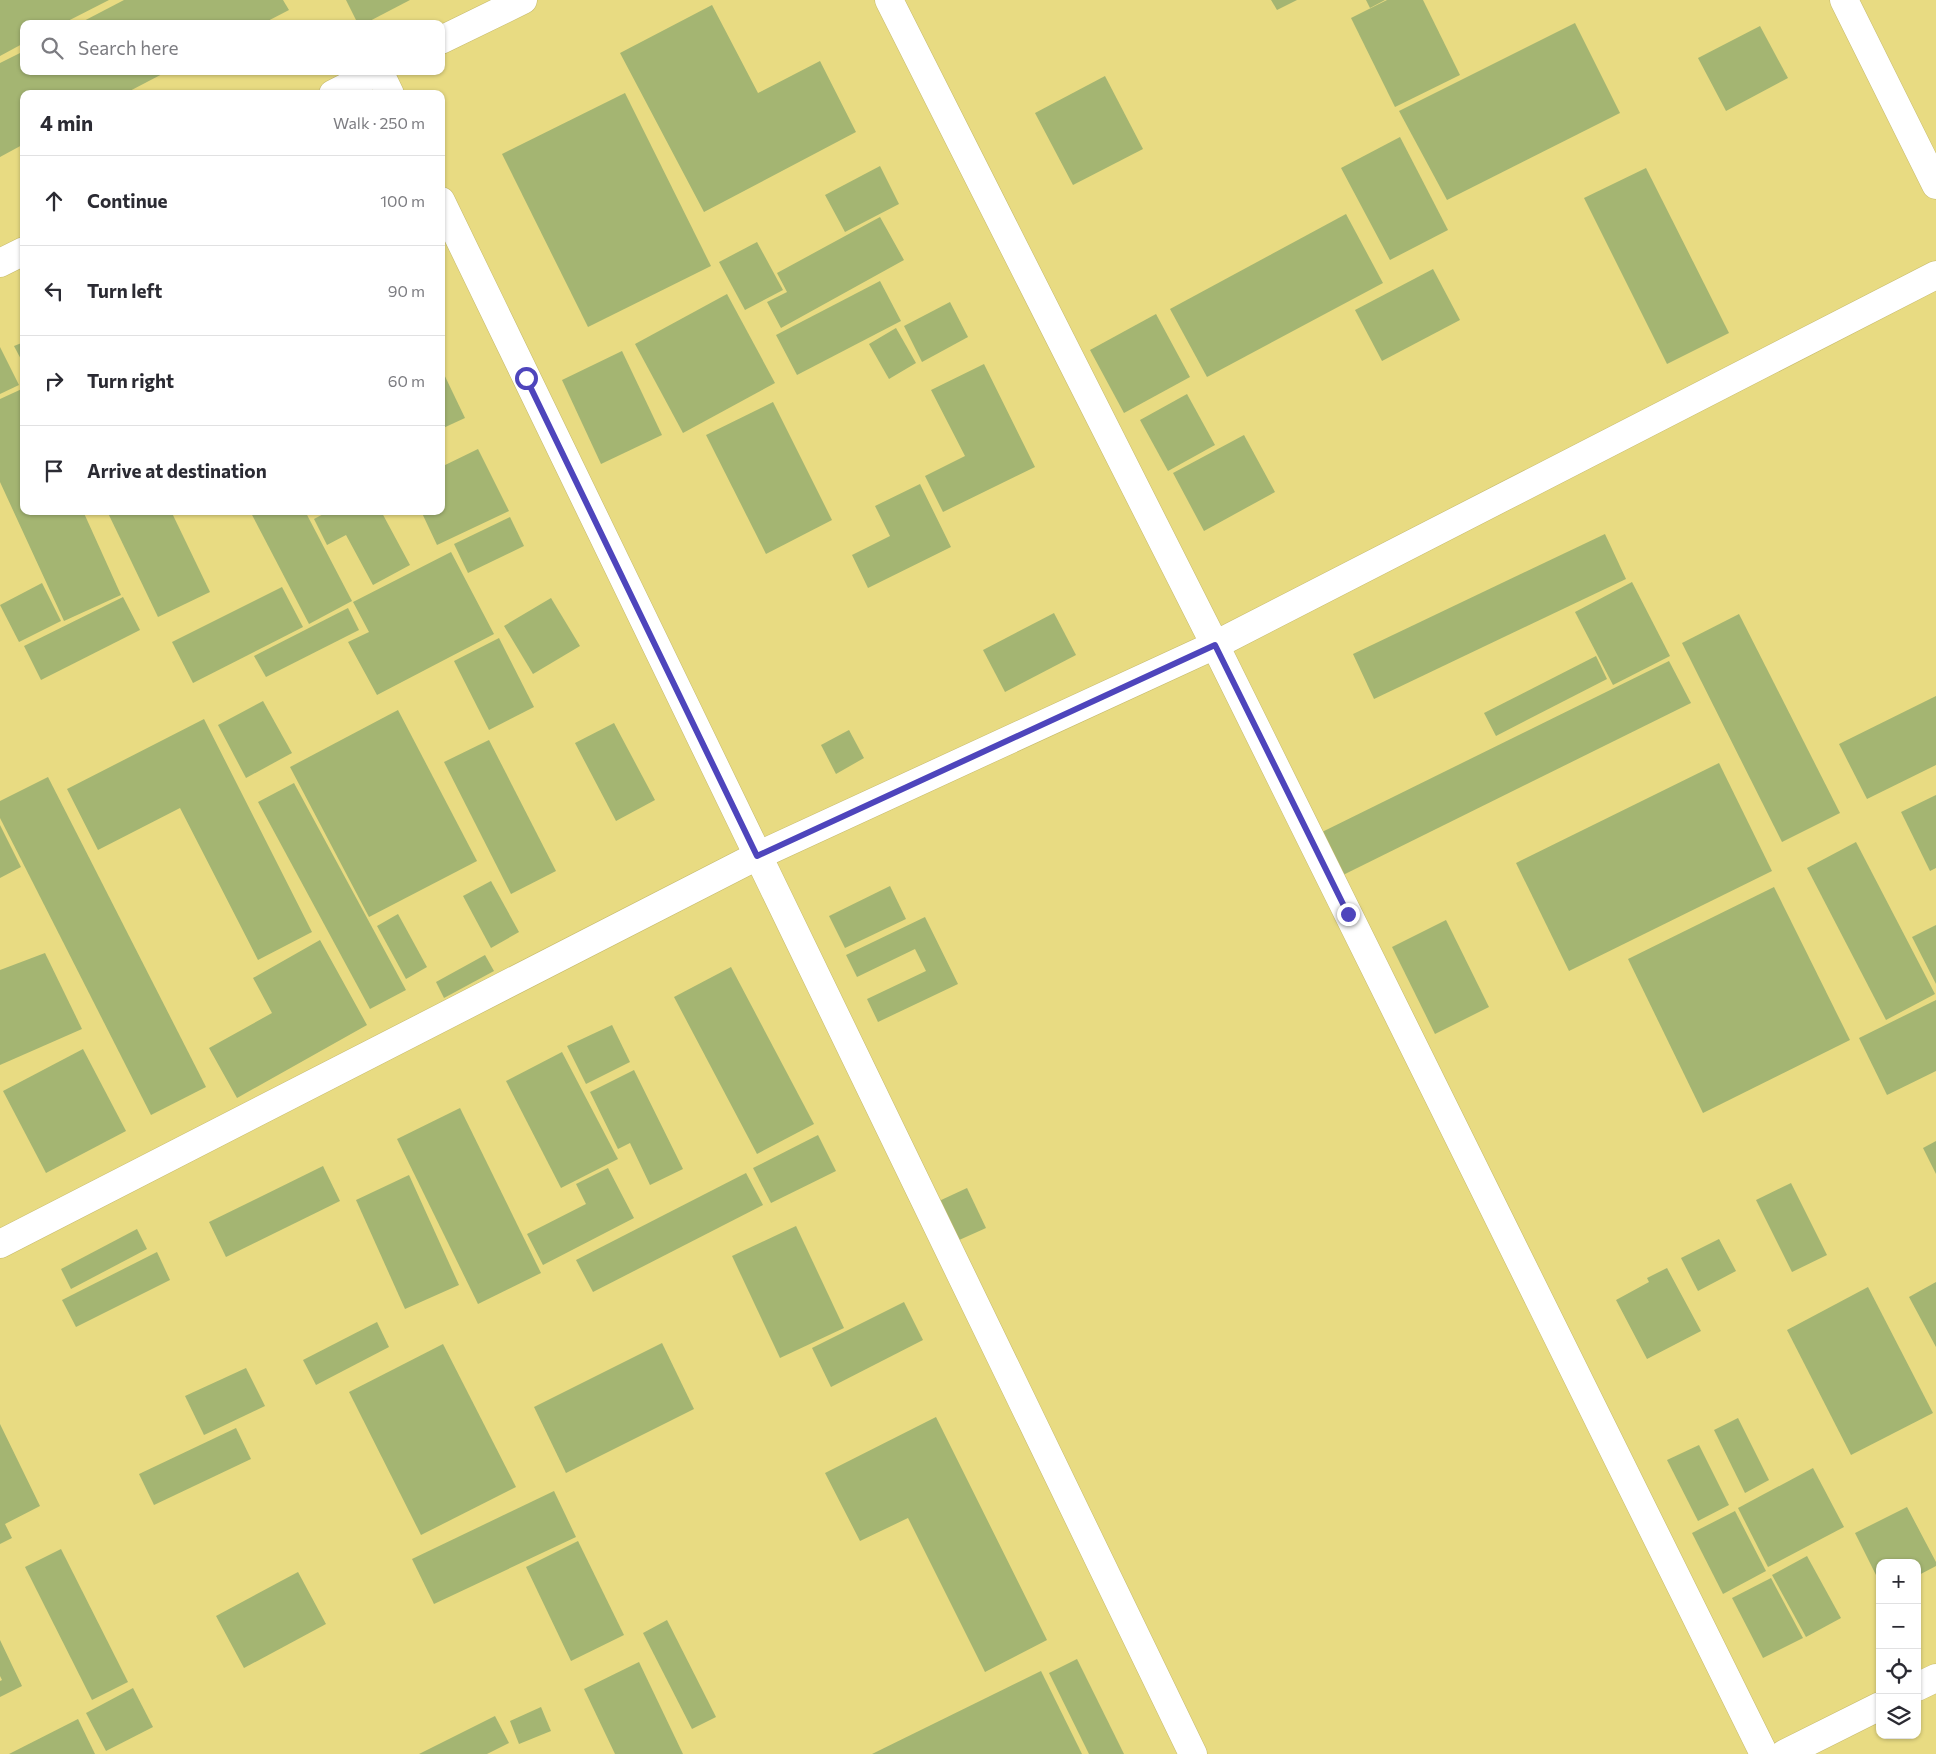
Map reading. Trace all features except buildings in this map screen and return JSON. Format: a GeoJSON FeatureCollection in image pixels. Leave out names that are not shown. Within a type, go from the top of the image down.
{"type":"FeatureCollection","features":[{"type":"Feature","properties":{"kind":"street"},"geometry":{"type":"LineString","coordinates":[[445,38],[523,0]]}},
{"type":"Feature","properties":{"kind":"street"},"geometry":{"type":"LineString","coordinates":[[889,0],[1215,645],[1764,1754]]}},
{"type":"Feature","properties":{"kind":"street"},"geometry":{"type":"LineString","coordinates":[[1844,0],[1936,185]]}},
{"type":"Feature","properties":{"kind":"street"},"geometry":{"type":"LineString","coordinates":[[341,90],[370,75]]}},
{"type":"Feature","properties":{"kind":"street"},"geometry":{"type":"LineString","coordinates":[[380,75],[388,90]]}},
{"type":"Feature","properties":{"kind":"street"},"geometry":{"type":"LineString","coordinates":[[445,209],[1193,1754]]}},
{"type":"Feature","properties":{"kind":"street"},"geometry":{"type":"LineString","coordinates":[[0,263],[20,253]]}},
{"type":"Feature","properties":{"kind":"street"},"geometry":{"type":"LineString","coordinates":[[0,1244],[757,856],[1215,645],[1936,275]]}},
{"type":"Feature","properties":{"kind":"street"},"geometry":{"type":"LineString","coordinates":[[1921,1685],[1936,1678]]}},
{"type":"Feature","properties":{"kind":"street"},"geometry":{"type":"LineString","coordinates":[[1784,1754],[1876,1708]]}},
{"type":"Feature","properties":{"kind":"shaded area"},"geometry":{"type":"Polygon","coordinates":[[[0,0],[1936,0],[1936,1754],[0,1754],[0,0]]]}},
{"type":"Feature","properties":{"kind":"route"},"geometry":{"type":"LineString","coordinates":[[526,378],[757,856],[1215,645],[1348,914]]}}]}
